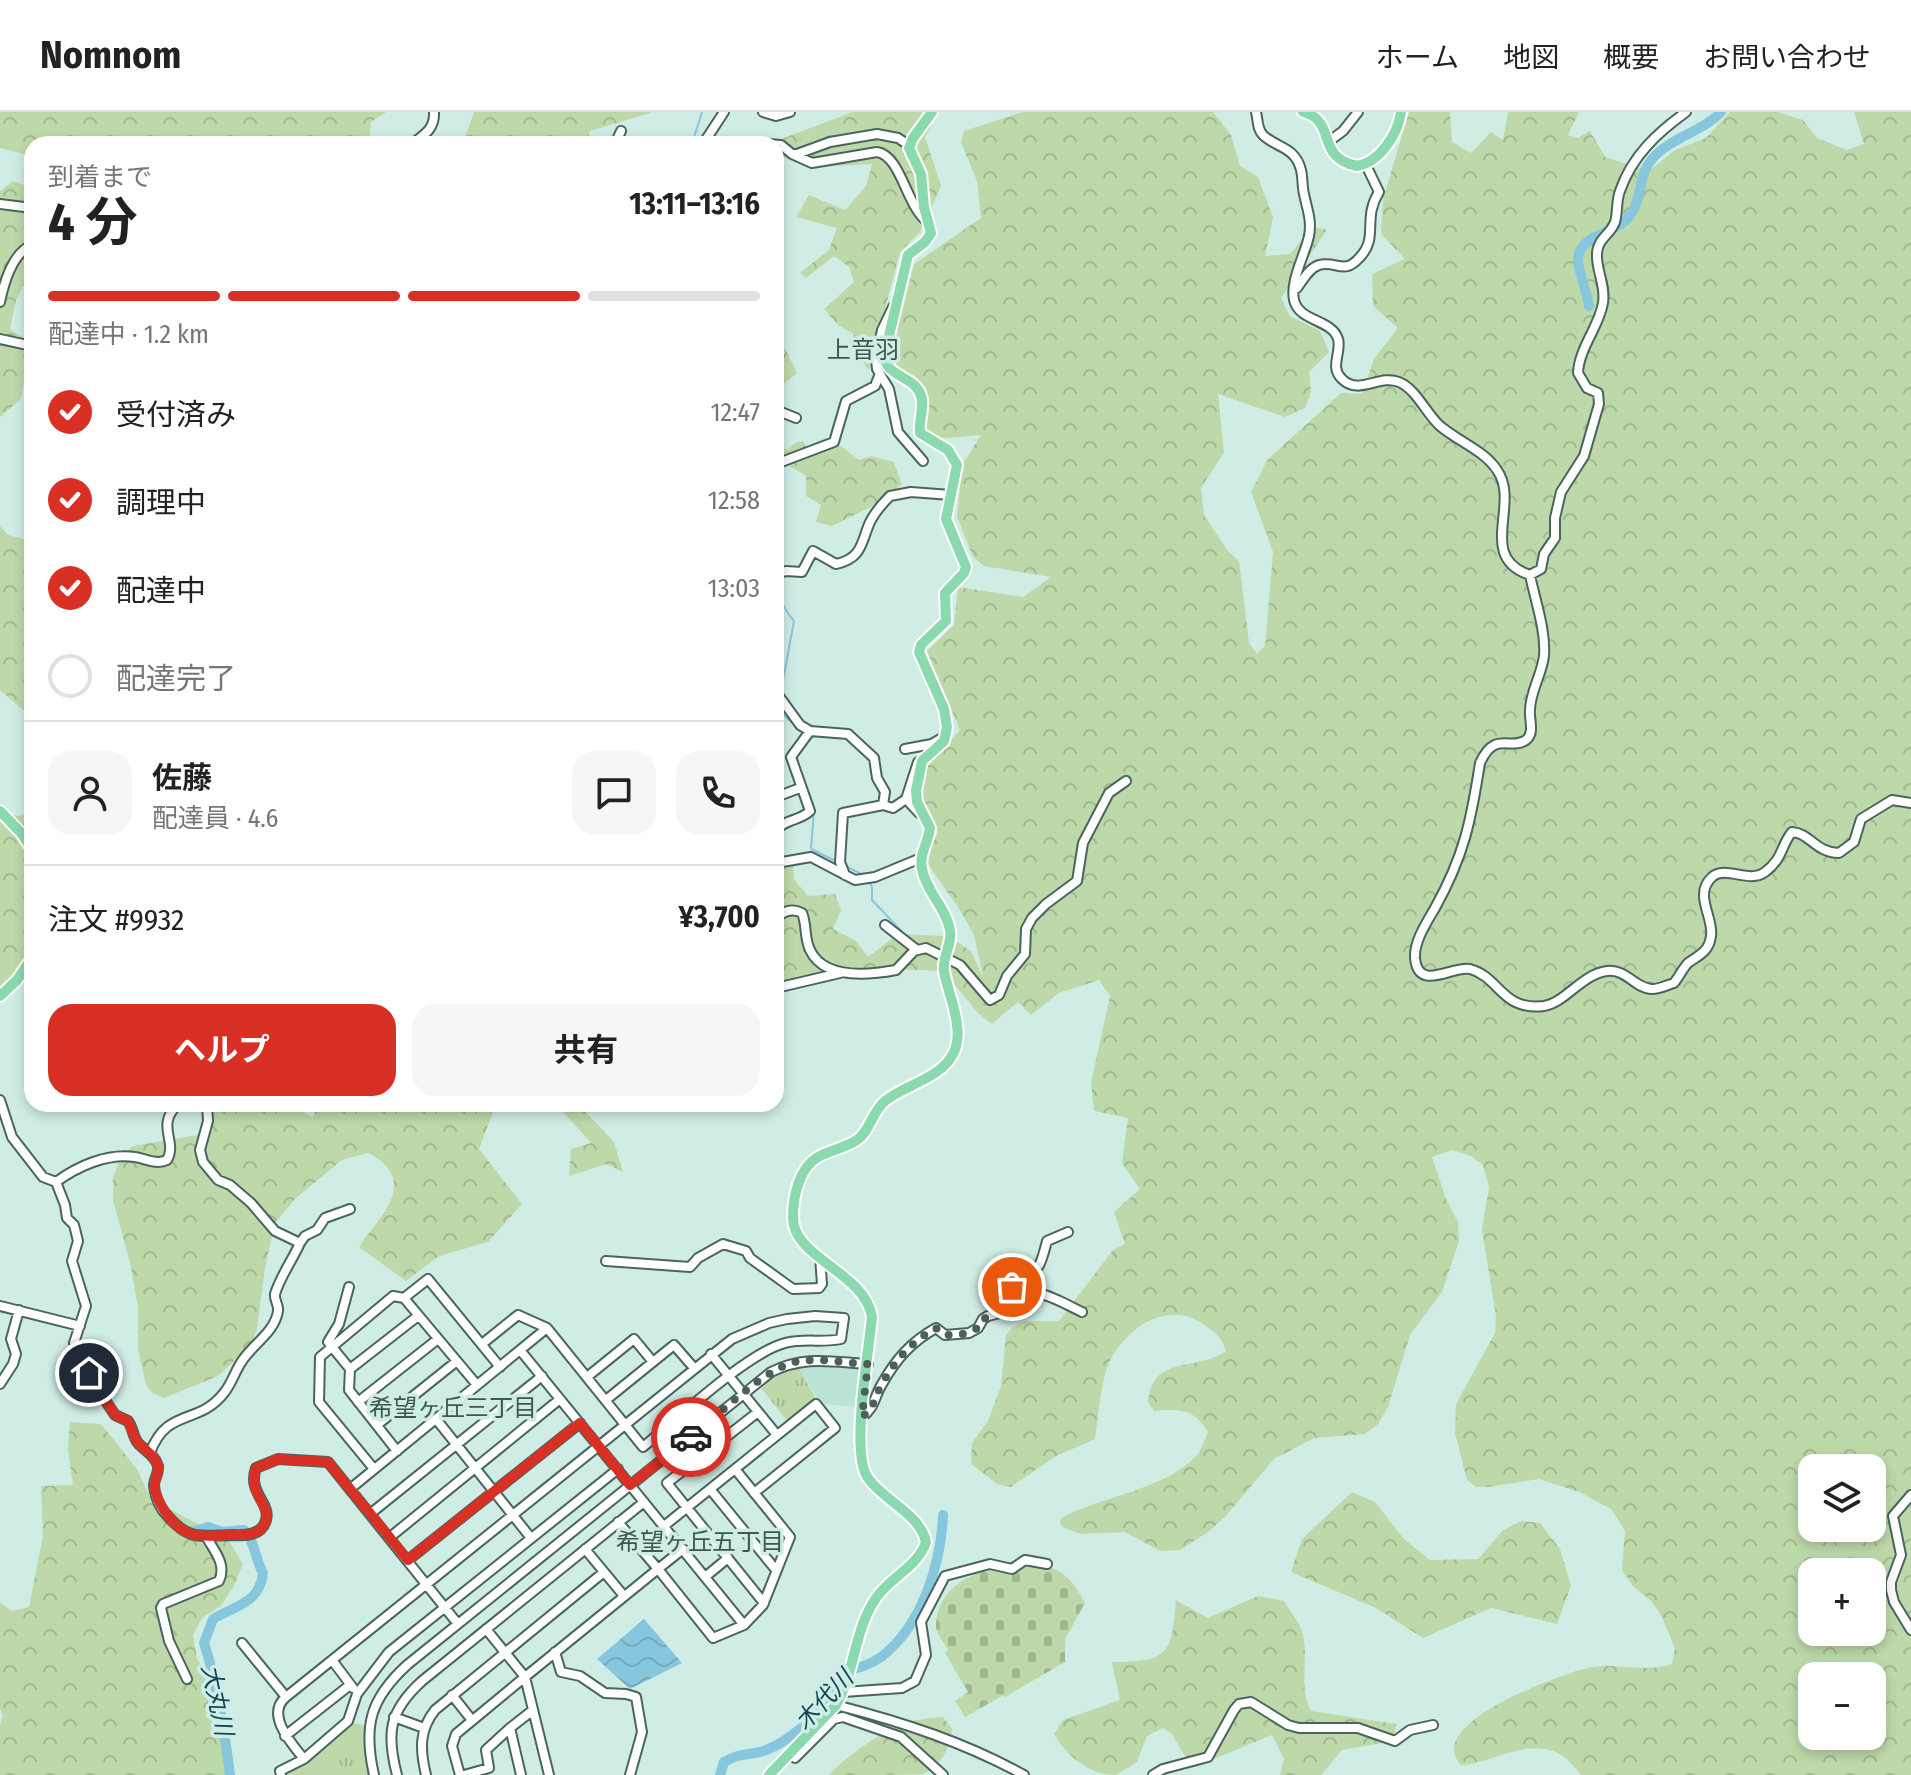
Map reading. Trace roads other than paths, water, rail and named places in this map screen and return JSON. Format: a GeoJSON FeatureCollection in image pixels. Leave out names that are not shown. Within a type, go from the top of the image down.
{"type":"FeatureCollection","features":[{"type":"Feature","properties":{"kind":"main road"},"geometry":{"type":"LineString","coordinates":[[769,1775],[836,1705],[843,1692],[863,1624],[876,1597],[917,1559],[926,1542],[919,1525],[865,1475],[861,1465],[862,1417],[872,1317],[870,1306],[865,1296],[799,1239],[794,1226],[794,1204],[801,1177],[811,1162],[859,1139],[886,1100],[943,1068],[951,1058],[958,1037],[945,974],[944,956],[950,941],[949,927],[923,874],[921,858],[929,833],[928,820],[916,797],[922,761],[946,737],[944,709],[919,652],[921,645],[946,621],[945,593],[966,567],[946,519],[957,471],[948,450],[920,433],[921,394],[885,364],[884,357],[908,255],[929,238],[930,223],[924,207],[921,174],[910,146],[932,112]]}},
{"type":"Feature","properties":{"kind":"main road"},"geometry":{"type":"LineString","coordinates":[[1303,112],[1317,118],[1326,132],[1332,153],[1357,166],[1366,165],[1395,134],[1401,112]]}},
{"type":"Feature","properties":{"kind":"main road"},"geometry":{"type":"LineString","coordinates":[[0,811],[24,837]]}},
{"type":"Feature","properties":{"kind":"main road"},"geometry":{"type":"LineString","coordinates":[[0,996],[24,970]]}},
{"type":"Feature","properties":{"kind":"street"},"geometry":{"type":"LineString","coordinates":[[422,136],[430,129],[434,112]]}},
{"type":"Feature","properties":{"kind":"street"},"geometry":{"type":"LineString","coordinates":[[708,136],[724,112]]}},
{"type":"Feature","properties":{"kind":"street"},"geometry":{"type":"LineString","coordinates":[[763,112],[776,116],[790,112]]}},
{"type":"Feature","properties":{"kind":"street"},"geometry":{"type":"LineString","coordinates":[[1256,112],[1263,136],[1294,155],[1300,166],[1311,220],[1294,303],[1299,310],[1330,328],[1339,341],[1335,365],[1340,378],[1360,387],[1385,379],[1403,383],[1439,425],[1498,470],[1504,497],[1502,549],[1512,566],[1530,575],[1541,569],[1544,554],[1555,538],[1561,492],[1584,456],[1599,404],[1598,393],[1587,388],[1578,373],[1605,291],[1596,253],[1600,241],[1615,222],[1620,190],[1636,157],[1670,123],[1686,112]]}},
{"type":"Feature","properties":{"kind":"street"},"geometry":{"type":"LineString","coordinates":[[1328,142],[1343,131],[1358,112]]}},
{"type":"Feature","properties":{"kind":"street"},"geometry":{"type":"LineString","coordinates":[[619,136],[621,131]]}},
{"type":"Feature","properties":{"kind":"street"},"geometry":{"type":"LineString","coordinates":[[792,154],[830,142],[877,134],[898,138],[910,146]]}},
{"type":"Feature","properties":{"kind":"street"},"geometry":{"type":"LineString","coordinates":[[784,147],[812,163],[884,153],[893,163],[922,218],[930,223]]}},
{"type":"Feature","properties":{"kind":"street"},"geometry":{"type":"LineString","coordinates":[[1294,292],[1311,269],[1323,264],[1343,268],[1353,264],[1367,249],[1371,205],[1379,192],[1366,165]]}},
{"type":"Feature","properties":{"kind":"street"},"geometry":{"type":"LineString","coordinates":[[0,204],[24,207]]}},
{"type":"Feature","properties":{"kind":"street"},"geometry":{"type":"LineString","coordinates":[[0,302],[5,279],[24,250]]}},
{"type":"Feature","properties":{"kind":"street"},"geometry":{"type":"LineString","coordinates":[[899,299],[895,301],[882,330],[876,360],[879,376],[889,389],[898,432],[923,461]]}},
{"type":"Feature","properties":{"kind":"street"},"geometry":{"type":"LineString","coordinates":[[0,339],[24,344]]}},
{"type":"Feature","properties":{"kind":"street"},"geometry":{"type":"LineString","coordinates":[[784,461],[834,442],[846,401],[875,386],[879,376]]}},
{"type":"Feature","properties":{"kind":"street"},"geometry":{"type":"LineString","coordinates":[[784,413],[796,418]]}},
{"type":"Feature","properties":{"kind":"street"},"geometry":{"type":"LineString","coordinates":[[784,572],[802,572],[813,551],[836,564],[846,562],[864,544],[870,521],[890,496],[911,492],[951,495]]}},
{"type":"Feature","properties":{"kind":"street"},"geometry":{"type":"LineString","coordinates":[[1530,575],[1544,653],[1530,707],[1531,731],[1523,742],[1495,745],[1486,751],[1480,763],[1465,846],[1454,874],[1421,932],[1417,946],[1415,958],[1419,969],[1427,976],[1436,977],[1468,969],[1486,978],[1511,1001],[1528,1006],[1552,1003],[1582,981],[1605,971],[1628,975],[1635,984],[1650,989],[1674,983],[1686,965],[1700,957],[1710,942],[1711,925],[1704,899],[1713,877],[1719,873],[1750,877],[1764,873],[1781,856],[1792,832],[1803,835],[1825,851],[1839,853],[1854,842],[1861,819],[1892,800],[1911,803]]}},
{"type":"Feature","properties":{"kind":"street"},"geometry":{"type":"LineString","coordinates":[[784,703],[800,725],[810,731],[848,734],[860,743],[874,758],[877,778],[885,792],[883,805]]}},
{"type":"Feature","properties":{"kind":"street"},"geometry":{"type":"LineString","coordinates":[[784,823],[808,813],[809,807],[791,757],[810,731]]}},
{"type":"Feature","properties":{"kind":"street"},"geometry":{"type":"LineString","coordinates":[[905,749],[932,744],[946,737]]}},
{"type":"Feature","properties":{"kind":"street"},"geometry":{"type":"LineString","coordinates":[[845,875],[840,862],[843,813],[883,805],[893,808],[906,799],[918,762],[922,761]]}},
{"type":"Feature","properties":{"kind":"street"},"geometry":{"type":"LineString","coordinates":[[784,986],[841,972],[896,970],[917,950],[926,948],[960,965],[984,997],[990,1000],[999,995],[1007,976],[1025,954],[1026,929],[1032,918],[1077,881],[1083,843],[1109,793],[1126,781]]}},
{"type":"Feature","properties":{"kind":"street"},"geometry":{"type":"LineString","coordinates":[[784,794],[800,788]]}},
{"type":"Feature","properties":{"kind":"street"},"geometry":{"type":"LineString","coordinates":[[906,799],[919,813],[929,833]]}},
{"type":"Feature","properties":{"kind":"street"},"geometry":{"type":"LineString","coordinates":[[784,862],[806,856],[855,880],[868,879],[921,858]]}},
{"type":"Feature","properties":{"kind":"street"},"geometry":{"type":"LineString","coordinates":[[784,912],[802,913],[810,950],[817,962],[841,972]]}},
{"type":"Feature","properties":{"kind":"street"},"geometry":{"type":"LineString","coordinates":[[885,925],[917,950]]}},
{"type":"Feature","properties":{"kind":"street"},"geometry":{"type":"LineString","coordinates":[[0,1100],[6,1114],[4,1129],[43,1177],[56,1182],[67,1218],[74,1225],[78,1241],[72,1261],[86,1306],[74,1343],[86,1361],[91,1379],[115,1415],[128,1421],[135,1439],[150,1453],[158,1468],[154,1486],[160,1506],[182,1532],[206,1536],[250,1535],[260,1530],[266,1521],[266,1513],[252,1479],[256,1468],[278,1459],[328,1462],[458,1624]]}},
{"type":"Feature","properties":{"kind":"street"},"geometry":{"type":"LineString","coordinates":[[56,1182],[79,1166],[112,1158],[136,1157],[158,1164],[167,1160],[171,1151],[167,1117],[171,1112]]}},
{"type":"Feature","properties":{"kind":"street"},"geometry":{"type":"LineString","coordinates":[[207,1112],[200,1150],[203,1162],[218,1180],[230,1185],[251,1203],[275,1231],[300,1243]]}},
{"type":"Feature","properties":{"kind":"street"},"geometry":{"type":"LineString","coordinates":[[150,1453],[156,1437],[165,1427],[203,1412],[220,1398],[247,1354],[265,1337],[278,1311],[275,1294],[300,1243],[305,1236],[317,1230],[325,1218],[350,1209]]}},
{"type":"Feature","properties":{"kind":"street"},"geometry":{"type":"LineString","coordinates":[[1011,1304],[1015,1281],[1034,1273],[1042,1260],[1047,1241],[1068,1232]]}},
{"type":"Feature","properties":{"kind":"street"},"geometry":{"type":"LineString","coordinates":[[606,1261],[690,1267],[698,1258],[723,1244],[746,1251],[750,1258],[793,1289],[800,1290],[819,1288],[822,1284],[820,1256]]}},
{"type":"Feature","properties":{"kind":"street"},"geometry":{"type":"LineString","coordinates":[[404,1298],[428,1279],[500,1367]]}},
{"type":"Feature","properties":{"kind":"street"},"geometry":{"type":"LineString","coordinates":[[349,1287],[339,1324],[328,1342],[350,1369],[349,1390],[397,1451]]}},
{"type":"Feature","properties":{"kind":"street"},"geometry":{"type":"LineString","coordinates":[[862,1417],[871,1411],[894,1363],[919,1338],[936,1328],[945,1335],[969,1333],[988,1316],[1008,1311],[1013,1298],[1021,1293],[1040,1293],[1082,1312]]}},
{"type":"Feature","properties":{"kind":"street"},"geometry":{"type":"LineString","coordinates":[[374,1469],[319,1402],[320,1357],[393,1296],[404,1298],[477,1385]]}},
{"type":"Feature","properties":{"kind":"street"},"geometry":{"type":"LineString","coordinates":[[0,1306],[80,1326]]}},
{"type":"Feature","properties":{"kind":"street"},"geometry":{"type":"LineString","coordinates":[[0,1384],[16,1354],[11,1339],[19,1310]]}},
{"type":"Feature","properties":{"kind":"street"},"geometry":{"type":"LineString","coordinates":[[304,1759],[285,1736],[277,1710],[278,1704],[286,1697],[624,1424],[694,1368],[711,1354],[732,1339],[769,1323],[815,1316],[844,1318],[841,1339],[784,1343],[756,1357],[643,1447],[624,1424],[606,1400],[547,1328],[518,1315],[482,1344]]}},
{"type":"Feature","properties":{"kind":"street"},"geometry":{"type":"LineString","coordinates":[[350,1369],[418,1316]]}},
{"type":"Feature","properties":{"kind":"street"},"geometry":{"type":"LineString","coordinates":[[350,1489],[547,1328]]}},
{"type":"Feature","properties":{"kind":"street"},"geometry":{"type":"LineString","coordinates":[[358,1402],[438,1339]]}},
{"type":"Feature","properties":{"kind":"street"},"geometry":{"type":"LineString","coordinates":[[587,1377],[634,1339],[653,1362]]}},
{"type":"Feature","properties":{"kind":"street"},"geometry":{"type":"LineString","coordinates":[[606,1400],[674,1345],[694,1368]]}},
{"type":"Feature","properties":{"kind":"street"},"geometry":{"type":"LineString","coordinates":[[520,1350],[744,1625]]}},
{"type":"Feature","properties":{"kind":"street"},"geometry":{"type":"LineString","coordinates":[[711,1354],[777,1435]]}},
{"type":"Feature","properties":{"kind":"street"},"geometry":{"type":"LineString","coordinates":[[374,1775],[369,1727],[377,1700],[398,1673],[771,1372],[795,1362],[811,1360],[868,1364]]}},
{"type":"Feature","properties":{"kind":"street"},"geometry":{"type":"LineString","coordinates":[[377,1425],[457,1361]]}},
{"type":"Feature","properties":{"kind":"street"},"geometry":{"type":"LineString","coordinates":[[370,1514],[542,1376]]}},
{"type":"Feature","properties":{"kind":"street"},"geometry":{"type":"LineString","coordinates":[[389,1538],[560,1399]]}},
{"type":"Feature","properties":{"kind":"street"},"geometry":{"type":"LineString","coordinates":[[664,1526],[816,1404],[835,1428],[754,1493]]}},
{"type":"Feature","properties":{"kind":"street"},"geometry":{"type":"LineString","coordinates":[[758,1412],[667,1483],[764,1603]]}},
{"type":"Feature","properties":{"kind":"street"},"geometry":{"type":"LineString","coordinates":[[436,1419],[531,1538]]}},
{"type":"Feature","properties":{"kind":"street"},"geometry":{"type":"LineString","coordinates":[[408,1560],[580,1423]]}},
{"type":"Feature","properties":{"kind":"street"},"geometry":{"type":"LineString","coordinates":[[281,1775],[280,1771],[304,1759],[348,1721],[357,1694],[389,1652],[618,1469]]}},
{"type":"Feature","properties":{"kind":"street"},"geometry":{"type":"LineString","coordinates":[[618,1522],[713,1638],[744,1625],[764,1603],[790,1537],[735,1469]]}},
{"type":"Feature","properties":{"kind":"street"},"geometry":{"type":"LineString","coordinates":[[710,1489],[776,1570]]}},
{"type":"Feature","properties":{"kind":"street"},"geometry":{"type":"LineString","coordinates":[[1911,1495],[1893,1516],[1901,1555],[1891,1590],[1894,1602],[1911,1630]]}},
{"type":"Feature","properties":{"kind":"street"},"geometry":{"type":"LineString","coordinates":[[397,1775],[390,1742],[394,1717],[412,1689],[644,1502]]}},
{"type":"Feature","properties":{"kind":"street"},"geometry":{"type":"LineString","coordinates":[[187,1679],[169,1641],[161,1608],[163,1604],[219,1581],[223,1570],[206,1536]]}},
{"type":"Feature","properties":{"kind":"street"},"geometry":{"type":"LineString","coordinates":[[585,1549],[624,1596]]}},
{"type":"Feature","properties":{"kind":"street"},"geometry":{"type":"LineString","coordinates":[[533,1710],[486,1750],[489,1768],[462,1775],[452,1746],[456,1734],[683,1549]]}},
{"type":"Feature","properties":{"kind":"street"},"geometry":{"type":"LineString","coordinates":[[705,1577],[728,1558]]}},
{"type":"Feature","properties":{"kind":"street"},"geometry":{"type":"LineString","coordinates":[[843,1692],[902,1688],[915,1681],[926,1655],[921,1622],[945,1576],[990,1564],[1012,1569],[1025,1560],[1047,1564]]}},
{"type":"Feature","properties":{"kind":"street"},"geometry":{"type":"LineString","coordinates":[[426,1775],[421,1753],[424,1728],[435,1710],[604,1572]]}},
{"type":"Feature","properties":{"kind":"street"},"geometry":{"type":"LineString","coordinates":[[486,1629],[525,1677],[549,1775]]}},
{"type":"Feature","properties":{"kind":"street"},"geometry":{"type":"LineString","coordinates":[[242,1643],[286,1697]]}},
{"type":"Feature","properties":{"kind":"street"},"geometry":{"type":"LineString","coordinates":[[555,1652],[561,1672],[580,1676],[605,1693],[636,1697],[642,1732],[630,1775]]}},
{"type":"Feature","properties":{"kind":"street"},"geometry":{"type":"LineString","coordinates":[[332,1660],[357,1694]]}},
{"type":"Feature","properties":{"kind":"street"},"geometry":{"type":"LineString","coordinates":[[285,1736],[350,1685]]}},
{"type":"Feature","properties":{"kind":"street"},"geometry":{"type":"LineString","coordinates":[[452,1695],[471,1719]]}},
{"type":"Feature","properties":{"kind":"street"},"geometry":{"type":"LineString","coordinates":[[1153,1775],[1163,1769],[1208,1757],[1234,1710],[1244,1702],[1251,1702],[1288,1725],[1358,1728],[1386,1740],[1395,1741],[1410,1730],[1433,1725]]}},
{"type":"Feature","properties":{"kind":"street"},"geometry":{"type":"LineString","coordinates":[[836,1705],[929,1731],[983,1752],[1024,1775]]}},
{"type":"Feature","properties":{"kind":"street"},"geometry":{"type":"LineString","coordinates":[[394,1717],[424,1728]]}},
{"type":"Feature","properties":{"kind":"street"},"geometry":{"type":"LineString","coordinates":[[795,1758],[834,1719],[843,1717],[901,1737],[943,1775]]}},
{"type":"Feature","properties":{"kind":"street"},"geometry":{"type":"LineString","coordinates":[[510,1728],[521,1775]]}},
{"type":"Feature","properties":{"kind":"water"},"geometry":{"type":"Polygon","coordinates":[[[644,1619],[682,1663],[630,1689],[597,1659],[644,1619]]]}},
{"type":"Feature","properties":{"kind":"waterway"},"geometry":{"type":"LineString","coordinates":[[694,136],[702,112]]}},
{"type":"Feature","properties":{"kind":"waterway"},"geometry":{"type":"LineString","coordinates":[[1589,306],[1578,262],[1585,243],[1629,217],[1646,168],[1659,152],[1721,112]]}},
{"type":"Feature","properties":{"kind":"waterway"},"geometry":{"type":"LineString","coordinates":[[784,606],[794,621],[784,675]]}},
{"type":"Feature","properties":{"kind":"waterway"},"geometry":{"type":"LineString","coordinates":[[784,715],[794,724]]}},
{"type":"Feature","properties":{"kind":"waterway"},"geometry":{"type":"LineString","coordinates":[[800,771],[797,757],[812,737],[809,735]]}},
{"type":"Feature","properties":{"kind":"waterway"},"geometry":{"type":"LineString","coordinates":[[814,810],[811,849],[838,862]]}},
{"type":"Feature","properties":{"kind":"waterway"},"geometry":{"type":"LineString","coordinates":[[844,865],[863,875]]}},
{"type":"Feature","properties":{"kind":"waterway"},"geometry":{"type":"LineString","coordinates":[[870,883],[872,900],[908,938]]}},
{"type":"Feature","properties":{"kind":"waterway","name":"木代川"},"geometry":{"type":"LineString","coordinates":[[720,1775],[724,1762],[766,1750],[792,1735],[825,1706],[846,1671],[881,1657],[908,1629],[927,1593],[938,1554],[943,1515]]}},
{"type":"Feature","properties":{"kind":"waterway","name":"大丸川"},"geometry":{"type":"LineString","coordinates":[[185,1530],[193,1532],[208,1527],[222,1532],[244,1530],[263,1573],[252,1597],[213,1619],[204,1643],[217,1692],[230,1775]]}},
{"type":"Feature","properties":{"kind":"district","name":"上音羽"},"geometry":{"type":"Point","coordinates":[863,350]}},
{"type":"Feature","properties":{"kind":"district","name":"希望ヶ丘三丁目"},"geometry":{"type":"Point","coordinates":[453,1408]}},
{"type":"Feature","properties":{"kind":"district","name":"希望ヶ丘五丁目"},"geometry":{"type":"Point","coordinates":[700,1542]}}]}
